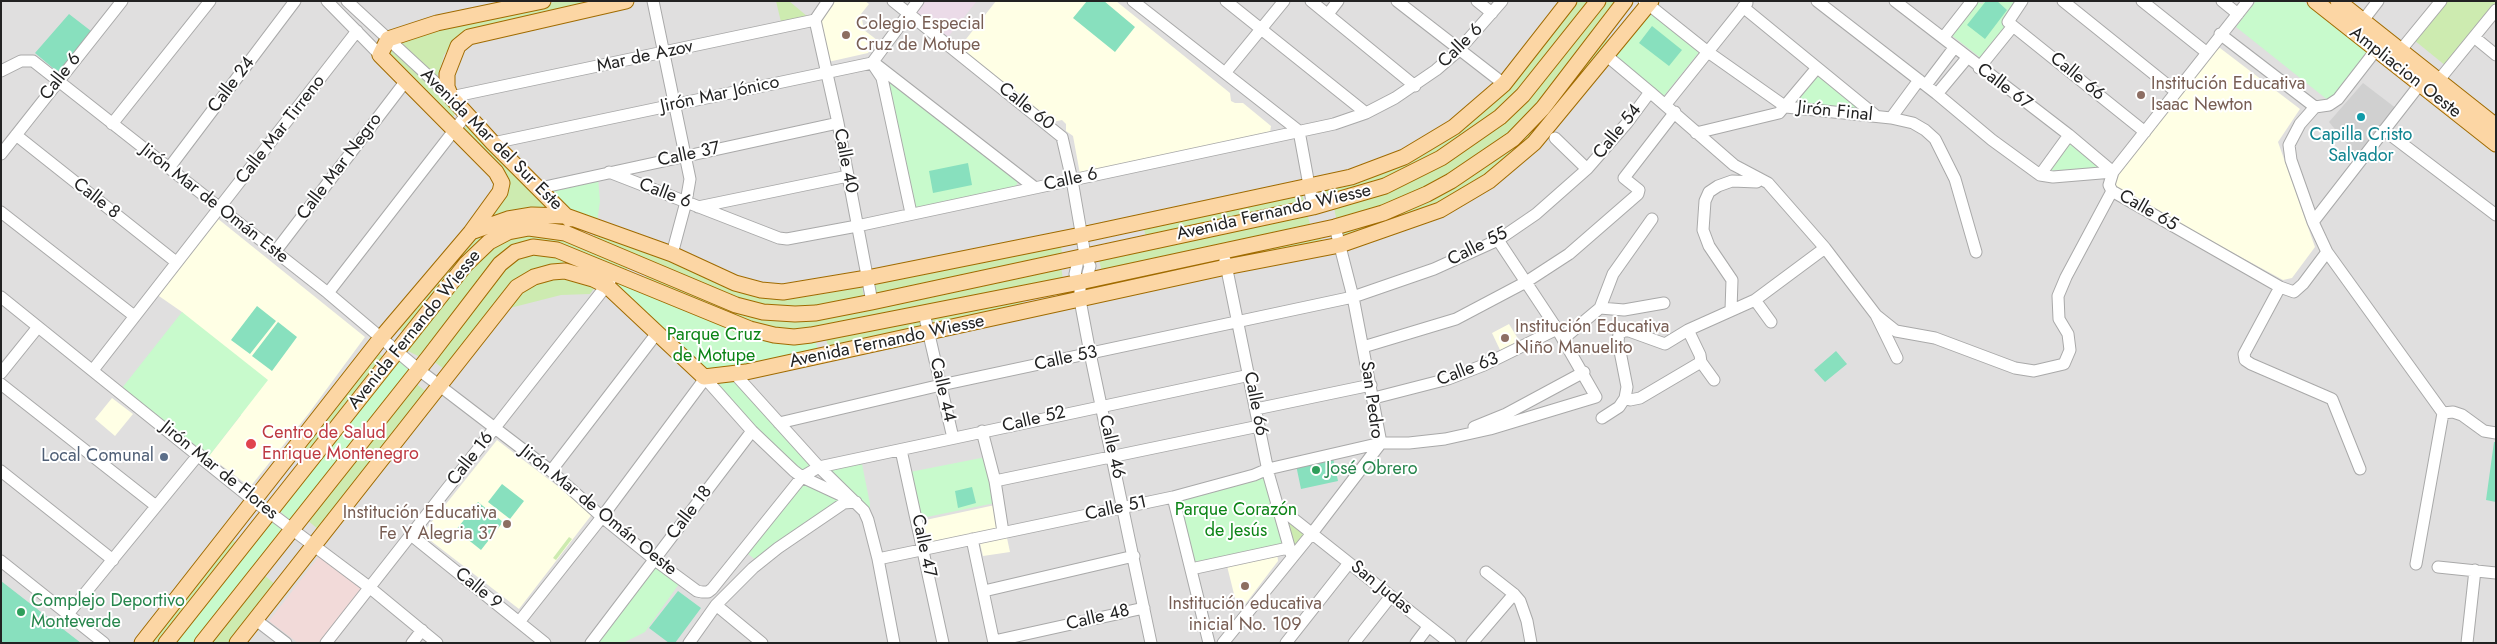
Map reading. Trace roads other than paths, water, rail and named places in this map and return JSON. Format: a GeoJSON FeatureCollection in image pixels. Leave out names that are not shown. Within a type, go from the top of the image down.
{"type":"FeatureCollection","features":[{"type":"Feature","properties":{"kind":"main road"},"geometry":{"type":"LineString","coordinates":[[380,55],[388,39],[437,23],[543,1]]}},
{"type":"Feature","properties":{"kind":"main road"},"geometry":{"type":"LineString","coordinates":[[451,97],[447,88],[447,74],[458,46],[469,37],[626,1]]}},
{"type":"Feature","properties":{"kind":"main road","name":"Avenida Fernando Wiesse"},"geometry":{"type":"LineString","coordinates":[[142,643],[381,338],[471,232],[508,219],[532,215],[566,216],[672,254],[735,282],[761,290],[783,292],[867,278],[1081,235],[1351,177],[1404,157],[1454,126],[1504,84],[1570,1]]}},
{"type":"Feature","properties":{"kind":"main road","name":"Avenida Fernando Wiesse"},"geometry":{"type":"LineString","coordinates":[[166,643],[466,264],[489,242],[508,232],[534,228],[554,230],[591,243],[736,305],[763,312],[816,313],[872,302],[1313,207],[1386,186],[1433,163],[1486,128],[1523,95],[1598,1]]}},
{"type":"Feature","properties":{"kind":"main road","name":"Avenida Fernando Wiesse"},"geometry":{"type":"LineString","coordinates":[[238,643],[518,288],[534,277],[565,271],[594,279],[632,281],[750,329],[774,335],[811,335],[1080,282],[1335,227],[1383,213],[1427,194],[1451,182],[1513,139],[1543,108],[1625,1]]}},
{"type":"Feature","properties":{"kind":"main road","name":"Ampliacion Oeste"},"geometry":{"type":"LineString","coordinates":[[2315,1],[2400,51],[2429,83],[2496,144]]}},
{"type":"Feature","properties":{"kind":"main road","name":"Ampliacion Oeste"},"geometry":{"type":"LineString","coordinates":[[2338,1],[2376,50],[2496,126]]}},
{"type":"Feature","properties":{"kind":"main road","name":"Avenida Fernando Wiesse"},"geometry":{"type":"LineString","coordinates":[[202,643],[419,370],[500,264],[515,252],[533,247],[556,250],[611,280],[657,333],[704,377],[734,373],[929,333],[1226,267],[1340,245],[1440,210],[1489,181],[1534,143],[1607,56],[1648,2]]}},
{"type":"Feature","properties":{"kind":"main road","name":"Avenida Mar del Sur Este"},"geometry":{"type":"LineString","coordinates":[[380,55],[496,172],[502,184],[500,192],[471,232]]}},
{"type":"Feature","properties":{"kind":"main road","name":"Avenida Mar del Sur Este"},"geometry":{"type":"LineString","coordinates":[[451,97],[466,115],[540,188],[591,243]]}},
{"type":"Feature","properties":{"kind":"main road"},"geometry":{"type":"LineString","coordinates":[[632,281],[639,265]]}},
{"type":"Feature","properties":{"kind":"street","name":"Calle 6"},"geometry":{"type":"LineString","coordinates":[[1,154],[122,1]]}},
{"type":"Feature","properties":{"kind":"street"},"geometry":{"type":"LineString","coordinates":[[112,124],[210,1]]}},
{"type":"Feature","properties":{"kind":"street","name":"Calle 24"},"geometry":{"type":"LineString","coordinates":[[169,168],[295,1]]}},
{"type":"Feature","properties":{"kind":"street","name":"Avenida Mar del Sur Este"},"geometry":{"type":"LineString","coordinates":[[327,1],[380,55]]}},
{"type":"Feature","properties":{"kind":"street","name":"Avenida Mar del Sur Este"},"geometry":{"type":"LineString","coordinates":[[347,1],[451,97]]}},
{"type":"Feature","properties":{"kind":"street"},"geometry":{"type":"LineString","coordinates":[[653,1],[690,179],[672,254]]}},
{"type":"Feature","properties":{"kind":"street"},"geometry":{"type":"LineString","coordinates":[[815,20],[828,1]]}},
{"type":"Feature","properties":{"kind":"street","name":"Calle 60"},"geometry":{"type":"LineString","coordinates":[[893,1],[1058,132],[1065,144],[1085,255]]}},
{"type":"Feature","properties":{"kind":"street"},"geometry":{"type":"LineString","coordinates":[[872,62],[918,1]]}},
{"type":"Feature","properties":{"kind":"street"},"geometry":{"type":"LineString","coordinates":[[1133,1],[1299,132],[1313,207]]}},
{"type":"Feature","properties":{"kind":"street"},"geometry":{"type":"LineString","coordinates":[[1226,1],[1366,113]]}},
{"type":"Feature","properties":{"kind":"street"},"geometry":{"type":"LineString","coordinates":[[1225,73],[1284,1]]}},
{"type":"Feature","properties":{"kind":"street"},"geometry":{"type":"LineString","coordinates":[[1311,1],[1415,86]]}},
{"type":"Feature","properties":{"kind":"street"},"geometry":{"type":"LineString","coordinates":[[1328,14],[1338,1]]}},
{"type":"Feature","properties":{"kind":"street"},"geometry":{"type":"LineString","coordinates":[[1397,1],[1504,84]]}},
{"type":"Feature","properties":{"kind":"street"},"geometry":{"type":"LineString","coordinates":[[1477,1],[1492,13]]}},
{"type":"Feature","properties":{"kind":"street","name":"Calle 6"},"geometry":{"type":"LineString","coordinates":[[609,172],[779,238],[787,239],[857,226],[1299,132],[1334,124],[1366,113],[1415,86],[1436,70],[1459,50],[1502,1]]}},
{"type":"Feature","properties":{"kind":"street"},"geometry":{"type":"LineString","coordinates":[[1817,1],[1937,94],[1992,140],[2040,175],[2053,177],[2113,172]]}},
{"type":"Feature","properties":{"kind":"street","name":"Calle 67"},"geometry":{"type":"LineString","coordinates":[[1895,1],[1979,68],[2069,135],[2113,172]]}},
{"type":"Feature","properties":{"kind":"street"},"geometry":{"type":"LineString","coordinates":[[1943,38],[1972,1]]}},
{"type":"Feature","properties":{"kind":"street"},"geometry":{"type":"LineString","coordinates":[[1979,68],[2011,24],[2022,1]]}},
{"type":"Feature","properties":{"kind":"street"},"geometry":{"type":"LineString","coordinates":[[2063,1],[2175,91]]}},
{"type":"Feature","properties":{"kind":"street"},"geometry":{"type":"LineString","coordinates":[[2142,1],[2206,52]]}},
{"type":"Feature","properties":{"kind":"street"},"geometry":{"type":"LineString","coordinates":[[2222,1],[2238,14]]}},
{"type":"Feature","properties":{"kind":"street","name":"Calle 65"},"geometry":{"type":"LineString","coordinates":[[2248,1],[2220,34],[2113,172],[2109,185],[2112,191],[2280,287]]}},
{"type":"Feature","properties":{"kind":"street"},"geometry":{"type":"LineString","coordinates":[[2358,26],[2378,1]]}},
{"type":"Feature","properties":{"kind":"street"},"geometry":{"type":"LineString","coordinates":[[2400,51],[2441,1]]}},
{"type":"Feature","properties":{"kind":"street","name":"Jirón Final"},"geometry":{"type":"LineString","coordinates":[[1648,2],[1708,52],[1786,107],[1891,118],[1913,123],[1935,139],[1955,179],[1976,252]]}},
{"type":"Feature","properties":{"kind":"street"},"geometry":{"type":"LineString","coordinates":[[1363,347],[1456,319],[1526,282],[1584,241],[1639,192],[1624,178],[1708,52],[1745,4],[1816,69],[1875,115]]}},
{"type":"Feature","properties":{"kind":"street"},"geometry":{"type":"LineString","coordinates":[[2313,222],[2384,130],[2474,37],[2496,10]]}},
{"type":"Feature","properties":{"kind":"street","name":"Mar de Azov"},"geometry":{"type":"LineString","coordinates":[[451,97],[815,20]]}},
{"type":"Feature","properties":{"kind":"street","name":"Calle 40"},"geometry":{"type":"LineString","coordinates":[[815,20],[838,123],[872,302]]}},
{"type":"Feature","properties":{"kind":"street","name":"Calle 66"},"geometry":{"type":"LineString","coordinates":[[2011,24],[2145,132]]}},
{"type":"Feature","properties":{"kind":"street","name":"Calle Mar Tirreno"},"geometry":{"type":"LineString","coordinates":[[93,370],[133,315],[219,209],[357,31]]}},
{"type":"Feature","properties":{"kind":"street"},"geometry":{"type":"LineString","coordinates":[[2220,34],[2315,107]]}},
{"type":"Feature","properties":{"kind":"street"},"geometry":{"type":"LineString","coordinates":[[2474,37],[2496,55]]}},
{"type":"Feature","properties":{"kind":"street"},"geometry":{"type":"LineString","coordinates":[[1891,118],[1954,48]]}},
{"type":"Feature","properties":{"kind":"street"},"geometry":{"type":"LineString","coordinates":[[2376,50],[2338,99],[2329,105],[2315,107],[2300,124],[2289,145],[2291,160],[2313,222],[2327,252],[2443,413],[2416,564]]}},
{"type":"Feature","properties":{"kind":"street","name":"Calle 54"},"geometry":{"type":"LineString","coordinates":[[1587,169],[1627,124],[1650,92],[1607,56]]}},
{"type":"Feature","properties":{"kind":"street"},"geometry":{"type":"LineString","coordinates":[[1937,94],[1967,58]]}},
{"type":"Feature","properties":{"kind":"street","name":"Jirón Mar de Omán Este"},"geometry":{"type":"LineString","coordinates":[[1,71],[21,60],[28,60],[328,293],[396,351]]}},
{"type":"Feature","properties":{"kind":"street"},"geometry":{"type":"LineString","coordinates":[[872,62],[1034,187]]}},
{"type":"Feature","properties":{"kind":"street"},"geometry":{"type":"LineString","coordinates":[[872,62],[882,78],[911,214]]}},
{"type":"Feature","properties":{"kind":"street","name":"Jirón Mar Jónico"},"geometry":{"type":"LineString","coordinates":[[493,143],[872,62]]}},
{"type":"Feature","properties":{"kind":"street"},"geometry":{"type":"LineString","coordinates":[[1696,133],[1728,124],[1779,114],[1816,69]]}},
{"type":"Feature","properties":{"kind":"street","name":"Calle Mar Negro"},"geometry":{"type":"LineString","coordinates":[[275,252],[405,82]]}},
{"type":"Feature","properties":{"kind":"street"},"geometry":{"type":"LineString","coordinates":[[1650,92],[1734,166],[1768,184],[1826,248],[1876,315],[1897,358]]}},
{"type":"Feature","properties":{"kind":"street"},"geometry":{"type":"LineString","coordinates":[[328,293],[466,115]]}},
{"type":"Feature","properties":{"kind":"street","name":"Calle 37"},"geometry":{"type":"LineString","coordinates":[[540,188],[838,123]]}},
{"type":"Feature","properties":{"kind":"street"},"geometry":{"type":"LineString","coordinates":[[2384,130],[2496,216]]}},
{"type":"Feature","properties":{"kind":"street","name":"Calle 8"},"geometry":{"type":"LineString","coordinates":[[16,135],[176,262]]}},
{"type":"Feature","properties":{"kind":"street"},"geometry":{"type":"LineString","coordinates":[[2040,175],[2069,135]]}},
{"type":"Feature","properties":{"kind":"street"},"geometry":{"type":"LineString","coordinates":[[1555,138],[1587,169]]}},
{"type":"Feature","properties":{"kind":"street","name":"Calle 55"},"geometry":{"type":"LineString","coordinates":[[1353,297],[1434,270],[1498,240],[1536,214],[1587,169]]}},
{"type":"Feature","properties":{"kind":"street"},"geometry":{"type":"LineString","coordinates":[[698,206],[848,176]]}},
{"type":"Feature","properties":{"kind":"street"},"geometry":{"type":"LineString","coordinates":[[1731,310],[1732,280],[1710,246],[1703,230],[1705,201],[1709,192],[1718,186],[1732,181],[1747,180],[1768,184]]}},
{"type":"Feature","properties":{"kind":"street"},"geometry":{"type":"LineString","coordinates":[[1876,315],[1896,331],[1935,338],[2015,368],[2034,372],[2064,364],[2070,350],[2068,334],[2059,319],[2058,296],[2066,277],[2112,191]]}},
{"type":"Feature","properties":{"kind":"street"},"geometry":{"type":"LineString","coordinates":[[1,212],[133,315]]}},
{"type":"Feature","properties":{"kind":"street"},"geometry":{"type":"LineString","coordinates":[[1564,339],[1600,308],[1613,274],[1652,219]]}},
{"type":"Feature","properties":{"kind":"street","name":"San Pedro"},"geometry":{"type":"LineString","coordinates":[[1223,643],[1290,552],[1313,532],[1381,443],[1374,398],[1353,297],[1335,227]]}},
{"type":"Feature","properties":{"kind":"street"},"geometry":{"type":"LineString","coordinates":[[1445,439],[1490,429],[1596,397],[1584,372],[1564,339],[1498,240]]}},
{"type":"Feature","properties":{"kind":"street"},"geometry":{"type":"LineString","coordinates":[[1602,418],[1619,407],[1627,387],[1619,347],[1619,334],[1629,331],[1665,344],[1688,330],[1755,300],[1826,248]]}},
{"type":"Feature","properties":{"kind":"street","name":"Calle 66"},"geometry":{"type":"LineString","coordinates":[[1224,250],[1276,506],[1290,552]]}},
{"type":"Feature","properties":{"kind":"street"},"geometry":{"type":"LineString","coordinates":[[2327,252],[2303,284],[2294,292],[2280,287],[2244,354],[2245,360],[2251,364],[2332,399],[2360,469]]}},
{"type":"Feature","properties":{"kind":"street","name":"Calle 46"},"geometry":{"type":"LineString","coordinates":[[1085,255],[1090,266],[1087,277],[1080,282],[1080,300],[1151,643]]}},
{"type":"Feature","properties":{"kind":"street","name":"Calle 16"},"geometry":{"type":"LineString","coordinates":[[326,643],[611,280]]}},
{"type":"Feature","properties":{"kind":"street","name":"Jirón Mar de Flores"},"geometry":{"type":"LineString","coordinates":[[1,297],[199,454],[253,500],[315,545],[437,643]]}},
{"type":"Feature","properties":{"kind":"street","name":"Calle 53"},"geometry":{"type":"LineString","coordinates":[[779,423],[942,385],[1239,323],[1353,297]]}},
{"type":"Feature","properties":{"kind":"street"},"geometry":{"type":"LineString","coordinates":[[1755,300],[1771,322]]}},
{"type":"Feature","properties":{"kind":"street"},"geometry":{"type":"LineString","coordinates":[[1600,308],[1624,310],[1664,303]]}},
{"type":"Feature","properties":{"kind":"street","name":"Calle 44"},"geometry":{"type":"LineString","coordinates":[[924,313],[953,438]]}},
{"type":"Feature","properties":{"kind":"street"},"geometry":{"type":"LineString","coordinates":[[1,373],[38,327]]}},
{"type":"Feature","properties":{"kind":"street","name":"Calle 63"},"geometry":{"type":"LineString","coordinates":[[1374,398],[1448,379],[1484,365],[1557,329]]}},
{"type":"Feature","properties":{"kind":"street"},"geometry":{"type":"LineString","coordinates":[[1688,330],[1700,355],[1701,362],[1714,380]]}},
{"type":"Feature","properties":{"kind":"street"},"geometry":{"type":"LineString","coordinates":[[551,471],[657,333]]}},
{"type":"Feature","properties":{"kind":"street","name":"Jirón Mar de Omán Oeste"},"geometry":{"type":"LineString","coordinates":[[396,351],[551,471],[602,517],[697,591],[708,592],[802,477]]}},
{"type":"Feature","properties":{"kind":"street"},"geometry":{"type":"LineString","coordinates":[[1624,398],[1630,400],[1640,398],[1701,362]]}},
{"type":"Feature","properties":{"kind":"street"},"geometry":{"type":"LineString","coordinates":[[1445,439],[1506,414],[1584,372]]}},
{"type":"Feature","properties":{"kind":"street"},"geometry":{"type":"LineString","coordinates":[[734,373],[819,467],[864,511],[878,559],[894,643]]}},
{"type":"Feature","properties":{"kind":"street","name":"Calle 52"},"geometry":{"type":"LineString","coordinates":[[802,477],[819,467],[1102,405],[1250,375]]}},
{"type":"Feature","properties":{"kind":"street"},"geometry":{"type":"LineString","coordinates":[[518,622],[602,517],[701,384],[704,377],[752,431],[802,477],[856,502]]}},
{"type":"Feature","properties":{"kind":"street"},"geometry":{"type":"LineString","coordinates":[[1,384],[156,506]]}},
{"type":"Feature","properties":{"kind":"street"},"geometry":{"type":"LineString","coordinates":[[1256,409],[1371,385]]}},
{"type":"Feature","properties":{"kind":"street"},"geometry":{"type":"LineString","coordinates":[[2443,413],[2453,412],[2462,415],[2477,427],[2496,433]]}},
{"type":"Feature","properties":{"kind":"street"},"geometry":{"type":"LineString","coordinates":[[995,481],[1259,426]]}},
{"type":"Feature","properties":{"kind":"street","name":"Calle 18"},"geometry":{"type":"LineString","coordinates":[[591,643],[752,431]]}},
{"type":"Feature","properties":{"kind":"street"},"geometry":{"type":"LineString","coordinates":[[982,431],[995,481],[1003,532]]}},
{"type":"Feature","properties":{"kind":"street","name":"Calle 51"},"geometry":{"type":"LineString","coordinates":[[878,559],[1173,497],[1254,475],[1268,469],[1381,443],[1409,443],[1445,439]]}},
{"type":"Feature","properties":{"kind":"street","name":"Calle 47"},"geometry":{"type":"LineString","coordinates":[[901,450],[943,643]]}},
{"type":"Feature","properties":{"kind":"street"},"geometry":{"type":"LineString","coordinates":[[68,614],[199,454]]}},
{"type":"Feature","properties":{"kind":"street"},"geometry":{"type":"LineString","coordinates":[[1,471],[113,560]]}},
{"type":"Feature","properties":{"kind":"street"},"geometry":{"type":"LineString","coordinates":[[1173,497],[1209,643]]}},
{"type":"Feature","properties":{"kind":"street"},"geometry":{"type":"LineString","coordinates":[[689,643],[716,605],[753,568],[778,548],[844,503],[856,502]]}},
{"type":"Feature","properties":{"kind":"street","name":"San Judas"},"geometry":{"type":"LineString","coordinates":[[1276,506],[1313,532],[1450,643]]}},
{"type":"Feature","properties":{"kind":"street"},"geometry":{"type":"LineString","coordinates":[[864,511],[887,643]]}},
{"type":"Feature","properties":{"kind":"street","name":"Calle 9"},"geometry":{"type":"LineString","coordinates":[[411,535],[545,643]]}},
{"type":"Feature","properties":{"kind":"street"},"geometry":{"type":"LineString","coordinates":[[972,539],[994,642]]}},
{"type":"Feature","properties":{"kind":"street"},"geometry":{"type":"LineString","coordinates":[[1191,569],[1290,552]]}},
{"type":"Feature","properties":{"kind":"street"},"geometry":{"type":"LineString","coordinates":[[984,591],[1134,556]]}},
{"type":"Feature","properties":{"kind":"street"},"geometry":{"type":"LineString","coordinates":[[1,561],[104,643]]}},
{"type":"Feature","properties":{"kind":"street"},"geometry":{"type":"LineString","coordinates":[[1286,643],[1349,562]]}},
{"type":"Feature","properties":{"kind":"street"},"geometry":{"type":"LineString","coordinates":[[2438,567],[2496,573]]}},
{"type":"Feature","properties":{"kind":"street"},"geometry":{"type":"LineString","coordinates":[[2466,643],[2475,570]]}},
{"type":"Feature","properties":{"kind":"street"},"geometry":{"type":"LineString","coordinates":[[1486,572],[1520,601],[1527,621],[1531,643]]}},
{"type":"Feature","properties":{"kind":"street"},"geometry":{"type":"LineString","coordinates":[[1472,643],[1514,594]]}},
{"type":"Feature","properties":{"kind":"street"},"geometry":{"type":"LineString","coordinates":[[1354,643],[1391,596]]}},
{"type":"Feature","properties":{"kind":"street"},"geometry":{"type":"LineString","coordinates":[[716,605],[762,643]]}},
{"type":"Feature","properties":{"kind":"street","name":"Calle 48"},"geometry":{"type":"LineString","coordinates":[[994,642],[1144,608]]}},
{"type":"Feature","properties":{"kind":"street"},"geometry":{"type":"LineString","coordinates":[[256,620],[286,643]]}},
{"type":"Feature","properties":{"kind":"street"},"geometry":{"type":"LineString","coordinates":[[1416,643],[1428,627]]}},
{"type":"Feature","properties":{"kind":"street"},"geometry":{"type":"LineString","coordinates":[[412,643],[422,630]]}},
{"type":"Feature","properties":{"kind":"place","name":"Colegio Especial Cruz de Motupe"},"geometry":{"type":"Point","coordinates":[846,35]}},
{"type":"Feature","properties":{"kind":"place","name":"Institución Educativa Isaac Newton"},"geometry":{"type":"Point","coordinates":[2141,95]}},
{"type":"Feature","properties":{"kind":"place","name":"Capilla Cristo Salvador"},"geometry":{"type":"Point","coordinates":[2361,117]}},
{"type":"Feature","properties":{"kind":"place","name":"Institución Educativa Niño Manuelito"},"geometry":{"type":"Point","coordinates":[1505,338]}},
{"type":"Feature","properties":{"kind":"place","name":"Centro de Salud Enrique Montenegro"},"geometry":{"type":"Point","coordinates":[251,444]}},
{"type":"Feature","properties":{"kind":"place","name":"Local Comunal"},"geometry":{"type":"Point","coordinates":[164,457]}},
{"type":"Feature","properties":{"kind":"place","name":"José Obrero"},"geometry":{"type":"Point","coordinates":[1316,470]}},
{"type":"Feature","properties":{"kind":"place","name":"Institución Educativa Fe Y Alegria 37"},"geometry":{"type":"Point","coordinates":[507,524]}},
{"type":"Feature","properties":{"kind":"place","name":"Institución educativa inicial No. 109"},"geometry":{"type":"Point","coordinates":[1245,586]}},
{"type":"Feature","properties":{"kind":"place","name":"Complejo Deportivo Monteverde"},"geometry":{"type":"Point","coordinates":[21,612]}},
{"type":"Feature","properties":{"kind":"park label","name":"Parque Cruz de Motupe"},"geometry":{"type":"Point","coordinates":[714,346]}},
{"type":"Feature","properties":{"kind":"park label","name":"Parque Corazón de Jesús"},"geometry":{"type":"Point","coordinates":[1236,521]}}]}
